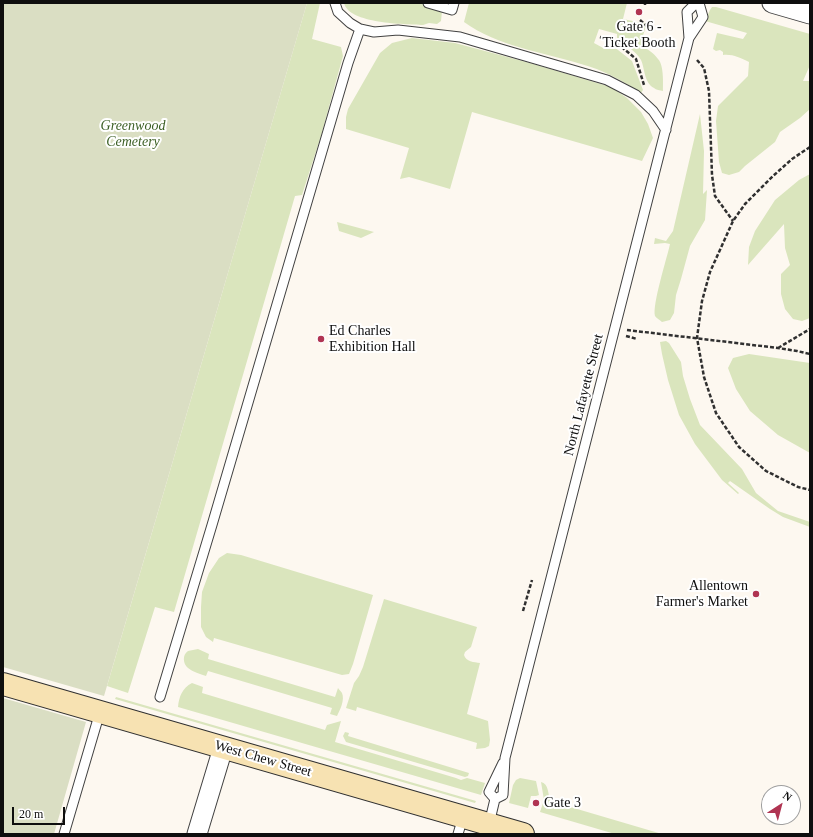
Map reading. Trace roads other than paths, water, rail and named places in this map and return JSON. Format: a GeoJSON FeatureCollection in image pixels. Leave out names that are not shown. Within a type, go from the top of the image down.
{"type":"FeatureCollection","features":[{"type":"Feature","properties":{"kind":"street"},"geometry":{"type":"LineString","coordinates":[[772,3],[810,14]]}},
{"type":"Feature","properties":{"kind":"street","name":"West Chew Street"},"geometry":{"type":"LineString","coordinates":[[3,684],[223,748],[461,825],[489,824],[523,834]]}},
{"type":"Feature","properties":{"kind":"street"},"geometry":{"type":"LineString","coordinates":[[198,834],[223,748]]}},
{"type":"Feature","properties":{"kind":"lane"},"geometry":{"type":"LineString","coordinates":[[335,3],[338,12],[350,23],[360,29],[374,32],[398,30],[460,37],[607,80],[636,95],[653,111],[666,130]]}},
{"type":"Feature","properties":{"kind":"lane"},"geometry":{"type":"LineString","coordinates":[[428,3],[453,6]]}},
{"type":"Feature","properties":{"kind":"lane","name":"North Lafayette Street"},"geometry":{"type":"LineString","coordinates":[[489,824],[495,799],[489,792],[505,758],[686,51],[689,38],[687,12],[698,3],[703,17],[689,38]]}},
{"type":"Feature","properties":{"kind":"lane"},"geometry":{"type":"LineString","coordinates":[[160,697],[348,63],[360,29]]}},
{"type":"Feature","properties":{"kind":"lane"},"geometry":{"type":"LineString","coordinates":[[64,834],[100,712]]}},
{"type":"Feature","properties":{"kind":"place","name":"Gate 6 - Ticket Booth"},"geometry":{"type":"Point","coordinates":[639,12]}},
{"type":"Feature","properties":{"kind":"place","name":"Ed Charles Exhibition Hall"},"geometry":{"type":"Point","coordinates":[321,339]}},
{"type":"Feature","properties":{"kind":"place","name":"Allentown Farmer's Market"},"geometry":{"type":"Point","coordinates":[756,594]}},
{"type":"Feature","properties":{"kind":"place","name":"Gate 3"},"geometry":{"type":"Point","coordinates":[536,803]}},
{"type":"Feature","properties":{"kind":"park label","name":"Greenwood Cemetery"},"geometry":{"type":"Point","coordinates":[133,134]}}]}
